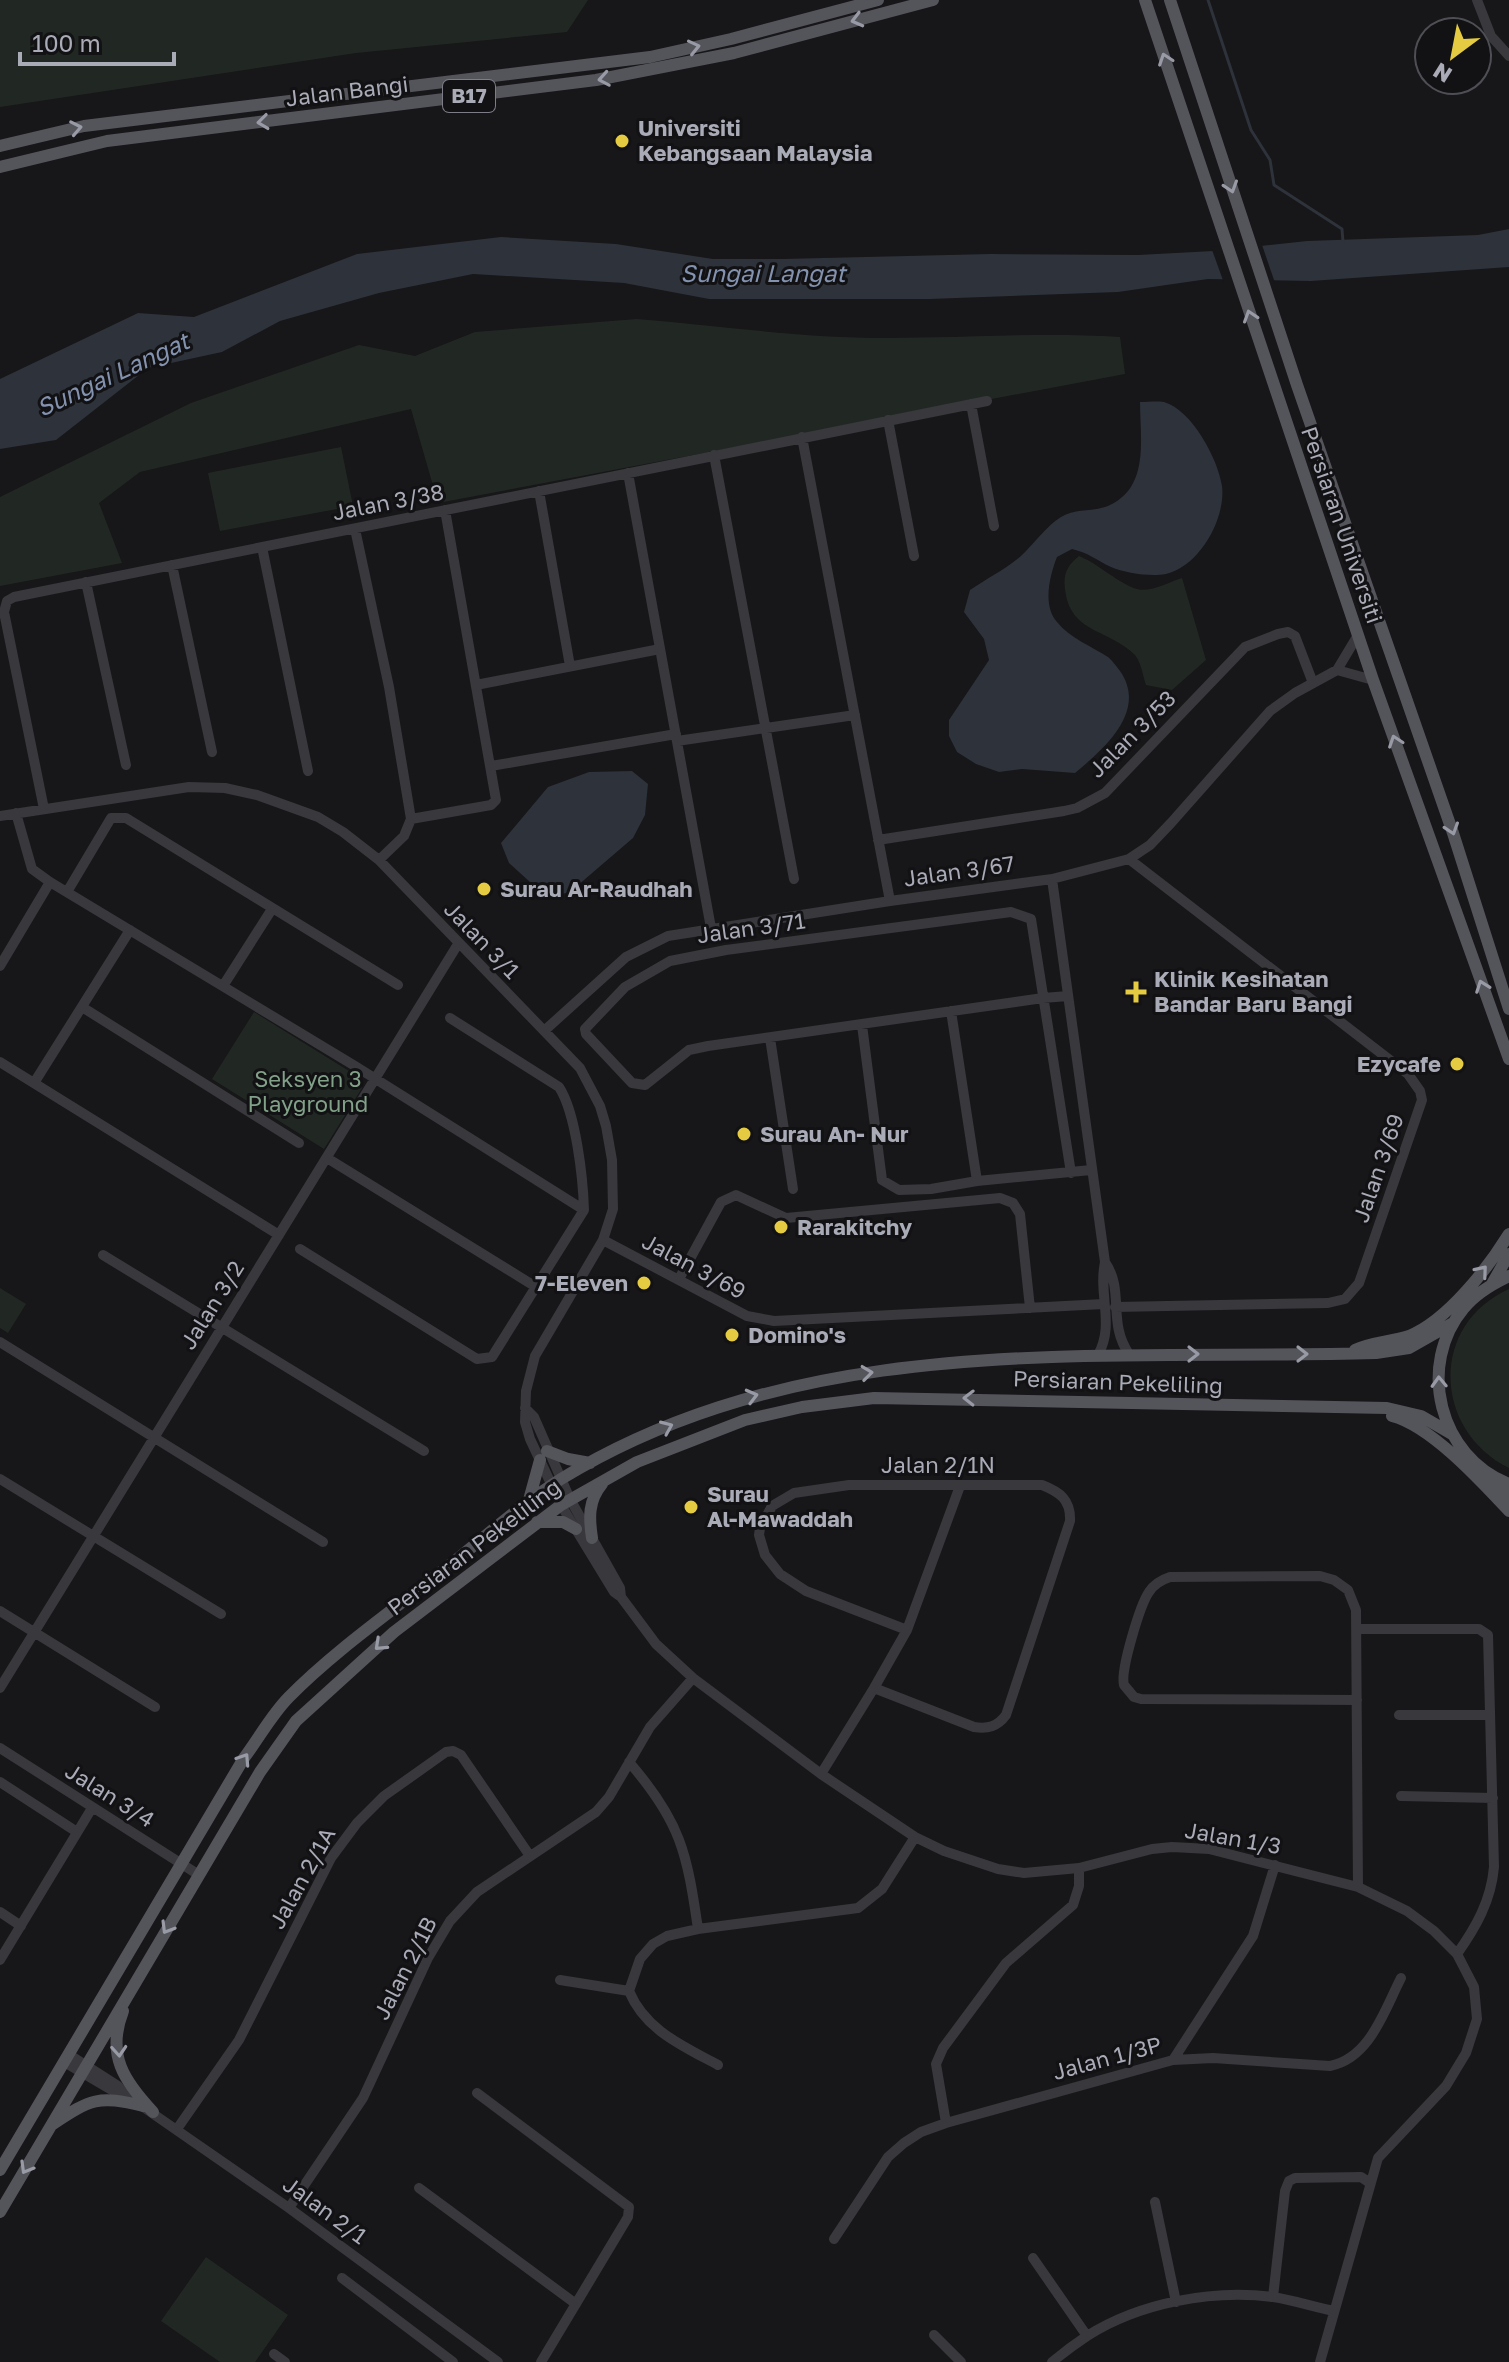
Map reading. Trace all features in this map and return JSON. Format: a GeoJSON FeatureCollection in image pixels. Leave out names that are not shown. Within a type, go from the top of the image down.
{"type":"FeatureCollection","features":[{"type":"Feature","properties":{"kind":"main road","name":"Jalan Bangi"},"geometry":{"type":"LineString","coordinates":[[0,146],[84,126],[650,57],[878,0]]}},
{"type":"Feature","properties":{"kind":"main road","name":"Jalan Bangi"},"geometry":{"type":"LineString","coordinates":[[0,167],[107,141],[596,80],[734,53],[933,0]]}},
{"type":"Feature","properties":{"kind":"main road","name":"Persiaran Universiti"},"geometry":{"type":"LineString","coordinates":[[1145,0],[1373,680],[1508,1059]]}},
{"type":"Feature","properties":{"kind":"main road","name":"Persiaran Universiti"},"geometry":{"type":"LineString","coordinates":[[1170,0],[1297,385],[1453,833],[1509,1009]]}},
{"type":"Feature","properties":{"kind":"main road"},"geometry":{"type":"LineString","coordinates":[[1348,1354],[1366,1345],[1411,1335],[1428,1326],[1461,1296],[1509,1234]]}},
{"type":"Feature","properties":{"kind":"main road"},"geometry":{"type":"LineString","coordinates":[[1492,1284],[1509,1254]]}},
{"type":"Feature","properties":{"kind":"main road"},"geometry":{"type":"LineString","coordinates":[[1509,1276],[1492,1284],[1470,1301],[1453,1323],[1441,1354],[1438,1387],[1445,1419],[1452,1434],[1467,1455],[1509,1497]]}},
{"type":"Feature","properties":{"kind":"main road","name":"Persiaran Pekeliling"},"geometry":{"type":"LineString","coordinates":[[0,2170],[244,1758],[288,1698],[375,1623],[556,1482],[639,1438],[714,1407],[848,1375],[940,1363],[1098,1355],[1395,1351],[1409,1348],[1453,1323]]}},
{"type":"Feature","properties":{"kind":"main road","name":"Persiaran Pekeliling"},"geometry":{"type":"LineString","coordinates":[[0,2212],[260,1772],[296,1721],[394,1632],[535,1523],[637,1462],[745,1420],[802,1407],[874,1398],[1387,1408],[1421,1416],[1452,1434]]}},
{"type":"Feature","properties":{"kind":"main road"},"geometry":{"type":"LineString","coordinates":[[1357,1407],[1398,1417],[1418,1427],[1436,1440],[1509,1511]]}},
{"type":"Feature","properties":{"kind":"main road"},"geometry":{"type":"LineString","coordinates":[[528,1503],[544,1456],[590,1463]]}},
{"type":"Feature","properties":{"kind":"main road"},"geometry":{"type":"LineString","coordinates":[[1486,1472],[1509,1484]]}},
{"type":"Feature","properties":{"kind":"main road"},"geometry":{"type":"LineString","coordinates":[[592,1538],[589,1514],[603,1481]]}},
{"type":"Feature","properties":{"kind":"main road"},"geometry":{"type":"LineString","coordinates":[[535,1523],[563,1522],[576,1529]]}},
{"type":"Feature","properties":{"kind":"main road"},"geometry":{"type":"LineString","coordinates":[[135,1982],[121,2019],[118,2058],[132,2089],[148,2109]]}},
{"type":"Feature","properties":{"kind":"main road"},"geometry":{"type":"LineString","coordinates":[[51,2126],[76,2109],[112,2098],[148,2109]]}},
{"type":"Feature","properties":{"kind":"street"},"geometry":{"type":"LineString","coordinates":[[1477,0],[1491,36],[1509,56]]}},
{"type":"Feature","properties":{"kind":"street","name":"Jalan 3/38"},"geometry":{"type":"LineString","coordinates":[[44,809],[4,612],[7,601],[14,597],[987,401]]}},
{"type":"Feature","properties":{"kind":"street"},"geometry":{"type":"LineString","coordinates":[[971,404],[994,526]]}},
{"type":"Feature","properties":{"kind":"street"},"geometry":{"type":"LineString","coordinates":[[888,420],[914,556]]}},
{"type":"Feature","properties":{"kind":"street"},"geometry":{"type":"LineString","coordinates":[[802,437],[890,901]]}},
{"type":"Feature","properties":{"kind":"street"},"geometry":{"type":"LineString","coordinates":[[714,455],[794,879]]}},
{"type":"Feature","properties":{"kind":"street"},"geometry":{"type":"LineString","coordinates":[[628,473],[711,928]]}},
{"type":"Feature","properties":{"kind":"street"},"geometry":{"type":"LineString","coordinates":[[539,491],[570,666]]}},
{"type":"Feature","properties":{"kind":"street"},"geometry":{"type":"LineString","coordinates":[[411,819],[491,805],[496,800],[445,510]]}},
{"type":"Feature","properties":{"kind":"street"},"geometry":{"type":"LineString","coordinates":[[355,529],[389,687],[411,819],[404,836],[379,860]]}},
{"type":"Feature","properties":{"kind":"street"},"geometry":{"type":"LineString","coordinates":[[262,547],[308,771]]}},
{"type":"Feature","properties":{"kind":"street"},"geometry":{"type":"LineString","coordinates":[[172,565],[212,752]]}},
{"type":"Feature","properties":{"kind":"street"},"geometry":{"type":"LineString","coordinates":[[86,582],[126,765]]}},
{"type":"Feature","properties":{"kind":"street","name":"Jalan 3/53"},"geometry":{"type":"LineString","coordinates":[[878,840],[1064,811],[1087,803],[1105,793],[1245,647],[1278,634],[1288,632],[1295,636],[1313,683]]}},
{"type":"Feature","properties":{"kind":"street"},"geometry":{"type":"LineString","coordinates":[[1358,635],[1337,670],[1373,680]]}},
{"type":"Feature","properties":{"kind":"street"},"geometry":{"type":"LineString","coordinates":[[476,685],[660,649]]}},
{"type":"Feature","properties":{"kind":"street","name":"Jalan 3/67"},"geometry":{"type":"LineString","coordinates":[[544,1031],[626,957],[668,936],[1052,879],[1129,859],[1150,845],[1171,823],[1270,711],[1337,670]]}},
{"type":"Feature","properties":{"kind":"street"},"geometry":{"type":"LineString","coordinates":[[491,766],[676,737],[855,715]]}},
{"type":"Feature","properties":{"kind":"street","name":"Jalan 3/1"},"geometry":{"type":"LineString","coordinates":[[0,816],[189,787],[225,788],[279,802],[318,817],[379,860],[580,1068],[603,1116],[612,1160],[611,1223],[535,1356],[529,1372],[525,1408],[534,1417],[544,1456],[566,1502]]}},
{"type":"Feature","properties":{"kind":"street"},"geometry":{"type":"LineString","coordinates":[[16,813],[32,869],[50,882],[376,1079],[584,1210]]}},
{"type":"Feature","properties":{"kind":"street"},"geometry":{"type":"LineString","coordinates":[[67,892],[111,818],[126,818],[398,985]]}},
{"type":"Feature","properties":{"kind":"street","name":"Jalan 3/69"},"geometry":{"type":"LineString","coordinates":[[603,1240],[747,1316],[774,1321],[1030,1308],[1328,1303],[1345,1299],[1359,1283],[1422,1100],[1420,1091],[1408,1074],[1129,859]]}},
{"type":"Feature","properties":{"kind":"street"},"geometry":{"type":"LineString","coordinates":[[1052,879],[1105,1262],[1102,1278],[1117,1333],[1129,1354]]}},
{"type":"Feature","properties":{"kind":"street"},"geometry":{"type":"LineString","coordinates":[[0,966],[50,882]]}},
{"type":"Feature","properties":{"kind":"street"},"geometry":{"type":"LineString","coordinates":[[223,986],[272,909]]}},
{"type":"Feature","properties":{"kind":"street","name":"Jalan 3/71"},"geometry":{"type":"LineString","coordinates":[[770,1038],[689,1050],[645,1085],[632,1083],[585,1029],[625,987],[670,961],[726,950],[1011,912],[1031,919],[1043,998]]}},
{"type":"Feature","properties":{"kind":"street"},"geometry":{"type":"LineString","coordinates":[[34,1083],[130,930]]}},
{"type":"Feature","properties":{"kind":"street","name":"Jalan 3/2"},"geometry":{"type":"LineString","coordinates":[[0,1688],[458,944]]}},
{"type":"Feature","properties":{"kind":"street"},"geometry":{"type":"LineString","coordinates":[[793,1189],[770,1038],[1068,996]]}},
{"type":"Feature","properties":{"kind":"street"},"geometry":{"type":"LineString","coordinates":[[1043,998],[1071,1173]]}},
{"type":"Feature","properties":{"kind":"street"},"geometry":{"type":"LineString","coordinates":[[82,1007],[299,1143]]}},
{"type":"Feature","properties":{"kind":"street"},"geometry":{"type":"LineString","coordinates":[[951,1011],[977,1181]]}},
{"type":"Feature","properties":{"kind":"street"},"geometry":{"type":"LineString","coordinates":[[300,1249],[477,1359],[492,1357],[584,1210],[584,1192],[568,1101],[559,1087],[450,1018]]}},
{"type":"Feature","properties":{"kind":"street"},"geometry":{"type":"LineString","coordinates":[[862,1025],[882,1180],[899,1190],[931,1189],[977,1181],[1091,1170]]}},
{"type":"Feature","properties":{"kind":"street"},"geometry":{"type":"LineString","coordinates":[[0,1062],[279,1235]]}},
{"type":"Feature","properties":{"kind":"street"},"geometry":{"type":"LineString","coordinates":[[327,1158],[536,1287]]}},
{"type":"Feature","properties":{"kind":"street"},"geometry":{"type":"LineString","coordinates":[[679,1279],[721,1202],[736,1195],[786,1218],[1000,1198],[1013,1203],[1020,1214],[1030,1308]]}},
{"type":"Feature","properties":{"kind":"street"},"geometry":{"type":"LineString","coordinates":[[103,1255],[424,1451]]}},
{"type":"Feature","properties":{"kind":"street"},"geometry":{"type":"LineString","coordinates":[[1098,1355],[1107,1336],[1110,1306]]}},
{"type":"Feature","properties":{"kind":"street"},"geometry":{"type":"LineString","coordinates":[[0,1342],[323,1542]]}},
{"type":"Feature","properties":{"kind":"street"},"geometry":{"type":"LineString","coordinates":[[0,1479],[221,1614]]}},
{"type":"Feature","properties":{"kind":"street","name":"Jalan 2/1N"},"geometry":{"type":"LineString","coordinates":[[874,1688],[985,1729],[1001,1722],[1006,1715],[1070,1521],[1071,1510],[1062,1495],[1042,1485],[849,1485],[784,1496],[772,1506],[760,1528],[765,1555],[780,1574],[806,1591],[907,1630]]}},
{"type":"Feature","properties":{"kind":"street"},"geometry":{"type":"LineString","coordinates":[[821,1774],[907,1630],[960,1486]]}},
{"type":"Feature","properties":{"kind":"street","name":"Jalan 1/3"},"geometry":{"type":"LineString","coordinates":[[566,1502],[576,1529],[614,1592],[656,1644],[693,1678],[821,1774],[915,1837],[970,1861],[1024,1873],[1079,1868],[1152,1849],[1209,1849],[1358,1887],[1407,1911],[1434,1931],[1457,1954],[1474,1987],[1477,2019],[1466,2053],[1446,2086],[1378,2158],[1320,2362]]}},
{"type":"Feature","properties":{"kind":"street","name":"Jalan 1/3"},"geometry":{"type":"LineString","coordinates":[[566,1502],[592,1538],[620,1588],[621,1597]]}},
{"type":"Feature","properties":{"kind":"street"},"geometry":{"type":"LineString","coordinates":[[1357,1700],[1141,1699],[1134,1697],[1124,1685],[1123,1670],[1146,1596],[1161,1581],[1170,1577],[1320,1576],[1334,1580],[1348,1590],[1355,1603],[1357,1629],[1358,1887]]}},
{"type":"Feature","properties":{"kind":"street"},"geometry":{"type":"LineString","coordinates":[[0,1611],[155,1707]]}},
{"type":"Feature","properties":{"kind":"street"},"geometry":{"type":"LineString","coordinates":[[1357,1629],[1479,1629],[1490,1640],[1492,1885],[1481,1916],[1457,1954]]}},
{"type":"Feature","properties":{"kind":"street","name":"Jalan 2/1B"},"geometry":{"type":"LineString","coordinates":[[289,2208],[368,2089],[428,1958],[450,1921],[477,1892],[596,1812],[609,1797],[650,1727],[693,1678]]}},
{"type":"Feature","properties":{"kind":"street"},"geometry":{"type":"LineString","coordinates":[[1399,1715],[1490,1715]]}},
{"type":"Feature","properties":{"kind":"street","name":"Jalan 3/4"},"geometry":{"type":"LineString","coordinates":[[0,1748],[199,1875]]}},
{"type":"Feature","properties":{"kind":"street","name":"Jalan 2/1A"},"geometry":{"type":"LineString","coordinates":[[177,2129],[239,2040],[331,1858],[357,1823],[384,1796],[446,1752],[453,1751],[461,1755],[530,1856]]}},
{"type":"Feature","properties":{"kind":"street"},"geometry":{"type":"LineString","coordinates":[[629,1762],[654,1791],[673,1822],[691,1878],[698,1929]]}},
{"type":"Feature","properties":{"kind":"street"},"geometry":{"type":"LineString","coordinates":[[0,1782],[77,1832]]}},
{"type":"Feature","properties":{"kind":"street"},"geometry":{"type":"LineString","coordinates":[[1401,1796],[1493,1798]]}},
{"type":"Feature","properties":{"kind":"street"},"geometry":{"type":"LineString","coordinates":[[0,1960],[92,1808]]}},
{"type":"Feature","properties":{"kind":"street"},"geometry":{"type":"LineString","coordinates":[[718,2065],[661,2033],[635,2006],[629,1991],[640,1959],[653,1944],[667,1936],[698,1929],[858,1908],[882,1889],[915,1837]]}},
{"type":"Feature","properties":{"kind":"street"},"geometry":{"type":"LineString","coordinates":[[1173,2060],[1253,1936],[1275,1865]]}},
{"type":"Feature","properties":{"kind":"street"},"geometry":{"type":"LineString","coordinates":[[946,2123],[936,2064],[943,2048],[1006,1963],[1073,1905],[1079,1886],[1079,1868]]}},
{"type":"Feature","properties":{"kind":"street"},"geometry":{"type":"LineString","coordinates":[[0,1912],[21,1926]]}},
{"type":"Feature","properties":{"kind":"street","name":"Jalan 1/3P"},"geometry":{"type":"LineString","coordinates":[[834,2239],[888,2157],[921,2132],[1173,2060],[1213,2058],[1330,2066],[1344,2063],[1356,2056],[1365,2044],[1401,1978]]}},
{"type":"Feature","properties":{"kind":"street"},"geometry":{"type":"LineString","coordinates":[[560,1980],[629,1991]]}},
{"type":"Feature","properties":{"kind":"street","name":"Jalan 2/1"},"geometry":{"type":"LineString","coordinates":[[66,2058],[118,2086],[126,2095],[289,2208],[498,2362]]}},
{"type":"Feature","properties":{"kind":"street"},"geometry":{"type":"LineString","coordinates":[[477,2093],[625,2202],[630,2212],[541,2362]]}},
{"type":"Feature","properties":{"kind":"street"},"geometry":{"type":"LineString","coordinates":[[1273,2297],[1289,2181],[1295,2178],[1361,2177],[1370,2183]]}},
{"type":"Feature","properties":{"kind":"street"},"geometry":{"type":"LineString","coordinates":[[419,2188],[576,2304]]}},
{"type":"Feature","properties":{"kind":"street"},"geometry":{"type":"LineString","coordinates":[[1155,2202],[1176,2302]]}},
{"type":"Feature","properties":{"kind":"street"},"geometry":{"type":"LineString","coordinates":[[1033,2258],[1087,2336]]}},
{"type":"Feature","properties":{"kind":"street"},"geometry":{"type":"LineString","coordinates":[[342,2278],[453,2362]]}},
{"type":"Feature","properties":{"kind":"street"},"geometry":{"type":"LineString","coordinates":[[1052,2362],[1087,2336],[1129,2315],[1176,2302],[1230,2296],[1273,2297],[1334,2311]]}},
{"type":"Feature","properties":{"kind":"street"},"geometry":{"type":"LineString","coordinates":[[934,2335],[961,2362]]}},
{"type":"Feature","properties":{"kind":"street"},"geometry":{"type":"LineString","coordinates":[[274,2354],[285,2362]]}},
{"type":"Feature","properties":{"kind":"green space"},"geometry":{"type":"Polygon","coordinates":[[[0,0],[588,0],[567,32],[356,53],[0,107],[0,0]]]}},
{"type":"Feature","properties":{"kind":"green space"},"geometry":{"type":"Polygon","coordinates":[[[637,319],[856,337],[1120,337],[1125,374],[438,503],[411,409],[140,472],[99,503],[122,563],[0,586],[0,497],[191,403],[359,345],[415,356],[475,332],[637,319]]]}},
{"type":"Feature","properties":{"kind":"green space"},"geometry":{"type":"Polygon","coordinates":[[[341,447],[353,506],[220,531],[208,473],[341,447]]]}},
{"type":"Feature","properties":{"kind":"green space"},"geometry":{"type":"Polygon","coordinates":[[[1079,556],[1137,589],[1154,588],[1182,578],[1206,660],[1172,690],[1146,685],[1135,655],[1082,623],[1068,604],[1065,575],[1079,556]]]}},
{"type":"Feature","properties":{"kind":"green space","name":"Seksyen 3 Playground"},"geometry":{"type":"Polygon","coordinates":[[[254,1012],[357,1076],[362,1088],[324,1149],[212,1079],[254,1012]]]}},
{"type":"Feature","properties":{"kind":"green space"},"geometry":{"type":"Polygon","coordinates":[[[0,1288],[26,1304],[8,1333],[0,1328],[0,1288]]]}},
{"type":"Feature","properties":{"kind":"green space"},"geometry":{"type":"Polygon","coordinates":[[[1509,1289],[1509,1468],[1484,1451],[1466,1429],[1455,1404],[1450,1378],[1454,1351],[1465,1327],[1483,1305],[1509,1289]]]}},
{"type":"Feature","properties":{"kind":"green space"},"geometry":{"type":"Polygon","coordinates":[[[206,2257],[288,2315],[255,2362],[220,2362],[161,2321],[206,2257]]]}},
{"type":"Feature","properties":{"kind":"water","name":"Sungai Langat"},"geometry":{"type":"Polygon","coordinates":[[[1509,229],[1509,267],[1311,281],[1208,279],[1118,292],[930,299],[709,299],[624,283],[473,274],[379,293],[280,321],[222,352],[148,368],[56,440],[0,449],[0,379],[138,313],[194,317],[357,254],[501,237],[616,244],[713,259],[1138,255],[1307,241],[1478,235],[1509,229]]]}},
{"type":"Feature","properties":{"kind":"water"},"geometry":{"type":"Polygon","coordinates":[[[1140,402],[1164,402],[1174,407],[1202,437],[1222,486],[1220,512],[1215,526],[1190,561],[1166,574],[1145,575],[1123,571],[1072,549],[1057,557],[1049,590],[1052,615],[1068,633],[1108,657],[1120,671],[1129,700],[1126,715],[1109,741],[1075,773],[1022,769],[999,772],[976,764],[957,752],[949,736],[949,720],[989,660],[984,639],[964,612],[970,590],[1015,561],[1061,517],[1108,506],[1131,487],[1140,461],[1140,402]]]}},
{"type":"Feature","properties":{"kind":"water"},"geometry":{"type":"Polygon","coordinates":[[[632,771],[648,784],[645,815],[633,838],[570,892],[554,896],[541,892],[509,863],[501,843],[548,787],[589,772],[632,771]]]}},
{"type":"Feature","properties":{"kind":"pier"},"geometry":{"type":"Polygon","coordinates":[[[1261,242],[1275,283],[1224,283],[1211,247],[1261,242]]]}},
{"type":"Feature","properties":{"kind":"waterway"},"geometry":{"type":"LineString","coordinates":[[1208,0],[1251,130],[1270,160],[1274,185],[1342,229],[1343,242]]}},
{"type":"Feature","properties":{"kind":"place","name":"Universiti Kebangsaan Malaysia"},"geometry":{"type":"Point","coordinates":[622,141]}},
{"type":"Feature","properties":{"kind":"place","name":"Surau Ar-Raudhah"},"geometry":{"type":"Point","coordinates":[484,889]}},
{"type":"Feature","properties":{"kind":"place","name":"Klinik Kesihatan Bandar Baru Bangi"},"geometry":{"type":"Point","coordinates":[1136,992]}},
{"type":"Feature","properties":{"kind":"place","name":"Ezycafe"},"geometry":{"type":"Point","coordinates":[1457,1064]}},
{"type":"Feature","properties":{"kind":"place","name":"Surau An- Nur"},"geometry":{"type":"Point","coordinates":[744,1134]}},
{"type":"Feature","properties":{"kind":"place","name":"Rarakitchy"},"geometry":{"type":"Point","coordinates":[781,1227]}},
{"type":"Feature","properties":{"kind":"place","name":"7-Eleven"},"geometry":{"type":"Point","coordinates":[644,1283]}},
{"type":"Feature","properties":{"kind":"place","name":"Domino's"},"geometry":{"type":"Point","coordinates":[732,1335]}},
{"type":"Feature","properties":{"kind":"place","name":"Surau Al-Mawaddah"},"geometry":{"type":"Point","coordinates":[691,1507]}}]}
